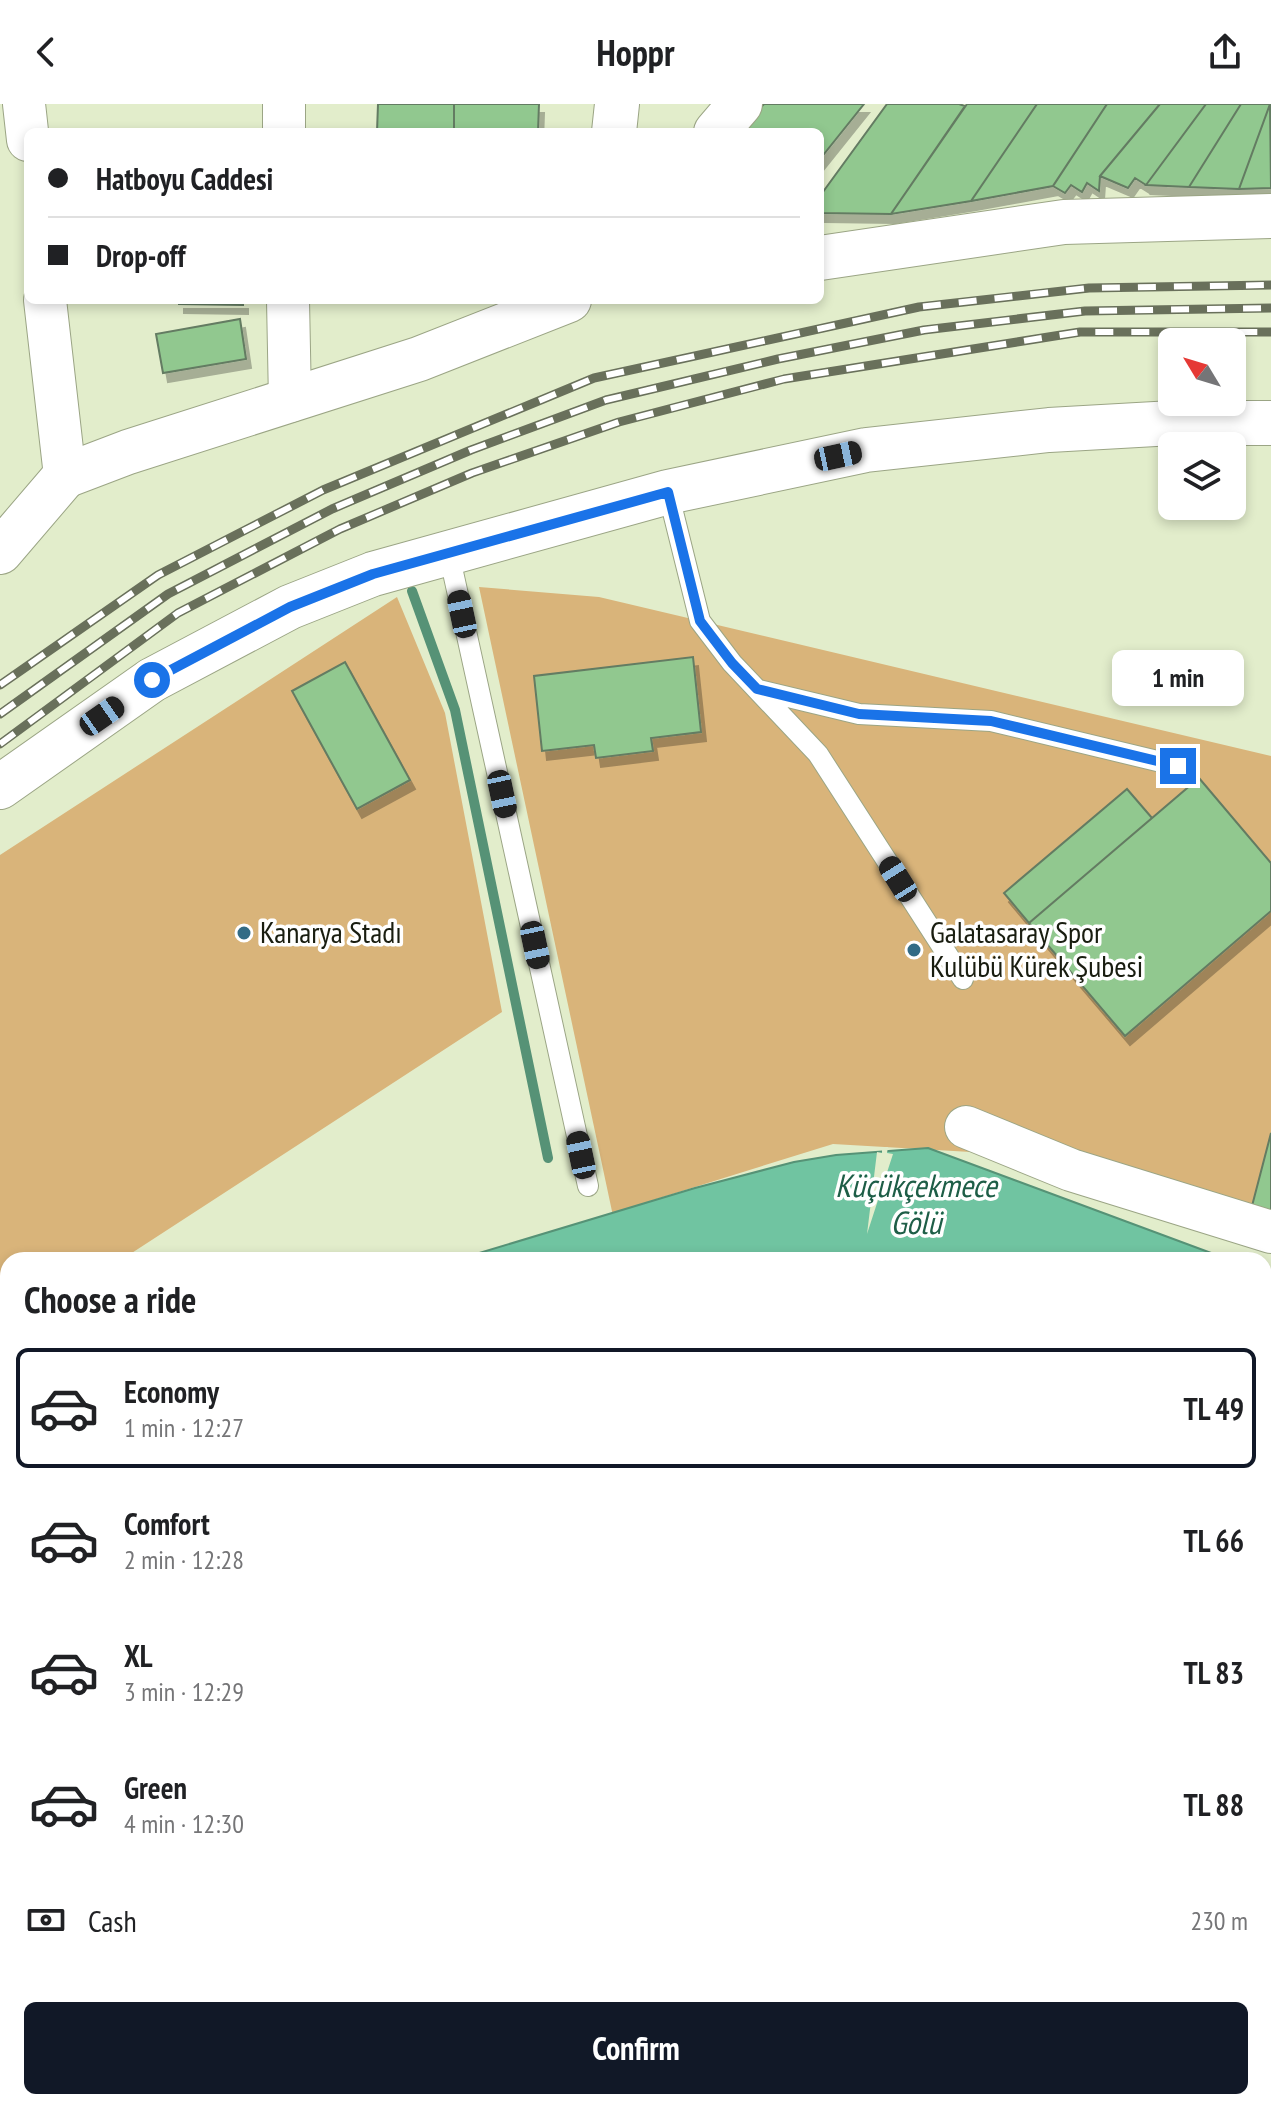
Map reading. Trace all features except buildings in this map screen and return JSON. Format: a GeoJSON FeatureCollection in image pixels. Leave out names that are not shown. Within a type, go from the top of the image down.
{"type":"FeatureCollection","features":[{"type":"Feature","properties":{"kind":"street"},"geometry":{"type":"LineString","coordinates":[[24,104],[27,128]]}},
{"type":"Feature","properties":{"kind":"street"},"geometry":{"type":"LineString","coordinates":[[284,104],[284,128]]}},
{"type":"Feature","properties":{"kind":"street"},"geometry":{"type":"LineString","coordinates":[[614,128],[617,104]]}},
{"type":"Feature","properties":{"kind":"street"},"geometry":{"type":"LineString","coordinates":[[719,128],[740,104]]}},
{"type":"Feature","properties":{"kind":"street"},"geometry":{"type":"LineString","coordinates":[[824,257],[1064,222],[1271,216]]}},
{"type":"Feature","properties":{"kind":"street"},"geometry":{"type":"LineString","coordinates":[[0,552],[65,476],[45,304]]}},
{"type":"Feature","properties":{"kind":"street"},"geometry":{"type":"LineString","coordinates":[[288,304],[290,401]]}},
{"type":"Feature","properties":{"kind":"street"},"geometry":{"type":"LineString","coordinates":[[0,510],[65,476],[128,452],[419,359],[547,305]]}},
{"type":"Feature","properties":{"kind":"street"},"geometry":{"type":"LineString","coordinates":[[0,787],[152,680],[290,607],[373,574],[668,492],[866,450],[1049,430],[1173,423],[1271,423]]}},
{"type":"Feature","properties":{"kind":"street"},"geometry":{"type":"LineString","coordinates":[[966,1127],[1071,1170],[1271,1232]]}},
{"type":"Feature","properties":{"kind":"lane"},"geometry":{"type":"LineString","coordinates":[[668,492],[700,621],[732,663],[818,754],[963,979]]}},
{"type":"Feature","properties":{"kind":"lane"},"geometry":{"type":"LineString","coordinates":[[449,554],[588,1186]]}},
{"type":"Feature","properties":{"kind":"lane"},"geometry":{"type":"LineString","coordinates":[[757,689],[859,714],[991,721],[1178,766]]}},
{"type":"Feature","properties":{"kind":"shaded area","name":"Galatasaray Spor Kulübü Kürek Şubesi"},"geometry":{"type":"Polygon","coordinates":[[[479,587],[599,597],[1271,756],[1271,1249],[988,1153],[833,1144],[650,1201],[613,1216],[479,587]]]}},
{"type":"Feature","properties":{"kind":"shaded area","name":"Kanarya Stadı"},"geometry":{"type":"Polygon","coordinates":[[[397,597],[445,713],[502,1012],[133,1252],[0,1252],[0,855],[397,597]]]}},
{"type":"Feature","properties":{"kind":"water","name":"Küçükçekmece Gölü"},"geometry":{"type":"Polygon","coordinates":[[[928,1148],[1208,1252],[483,1252],[695,1188],[794,1162],[836,1155],[928,1148]]]}},
{"type":"Feature","properties":{"kind":"pier"},"geometry":{"type":"Polygon","coordinates":[[[882,1147],[888,1147],[887,1153],[893,1154],[867,1234],[877,1152],[882,1153],[882,1147]]]}},
{"type":"Feature","properties":{"kind":"waterway"},"geometry":{"type":"LineString","coordinates":[[412,591],[455,710],[548,1158]]}},
{"type":"Feature","properties":{"kind":"railway"},"geometry":{"type":"LineString","coordinates":[[0,685],[158,575],[323,490],[594,378],[919,307],[1089,288],[1271,285]]}},
{"type":"Feature","properties":{"kind":"railway"},"geometry":{"type":"LineString","coordinates":[[0,714],[168,594],[332,509],[471,450],[606,400],[778,359],[924,330],[1085,311],[1271,308]]}},
{"type":"Feature","properties":{"kind":"railway"},"geometry":{"type":"LineString","coordinates":[[0,744],[178,613],[340,529],[472,473],[619,422],[784,379],[1080,332],[1271,332]]}},
{"type":"Feature","properties":{"kind":"place","name":"Kanarya Stadı"},"geometry":{"type":"Point","coordinates":[244,933]}},
{"type":"Feature","properties":{"kind":"place","name":"Galatasaray Spor Kulübü Kürek Şubesi"},"geometry":{"type":"Point","coordinates":[914,950]}},
{"type":"Feature","properties":{"kind":"route"},"geometry":{"type":"LineString","coordinates":[[152,680],[290,607],[373,574],[668,492],[700,621],[732,663],[757,689],[859,714],[991,721],[1178,766]]}}]}
